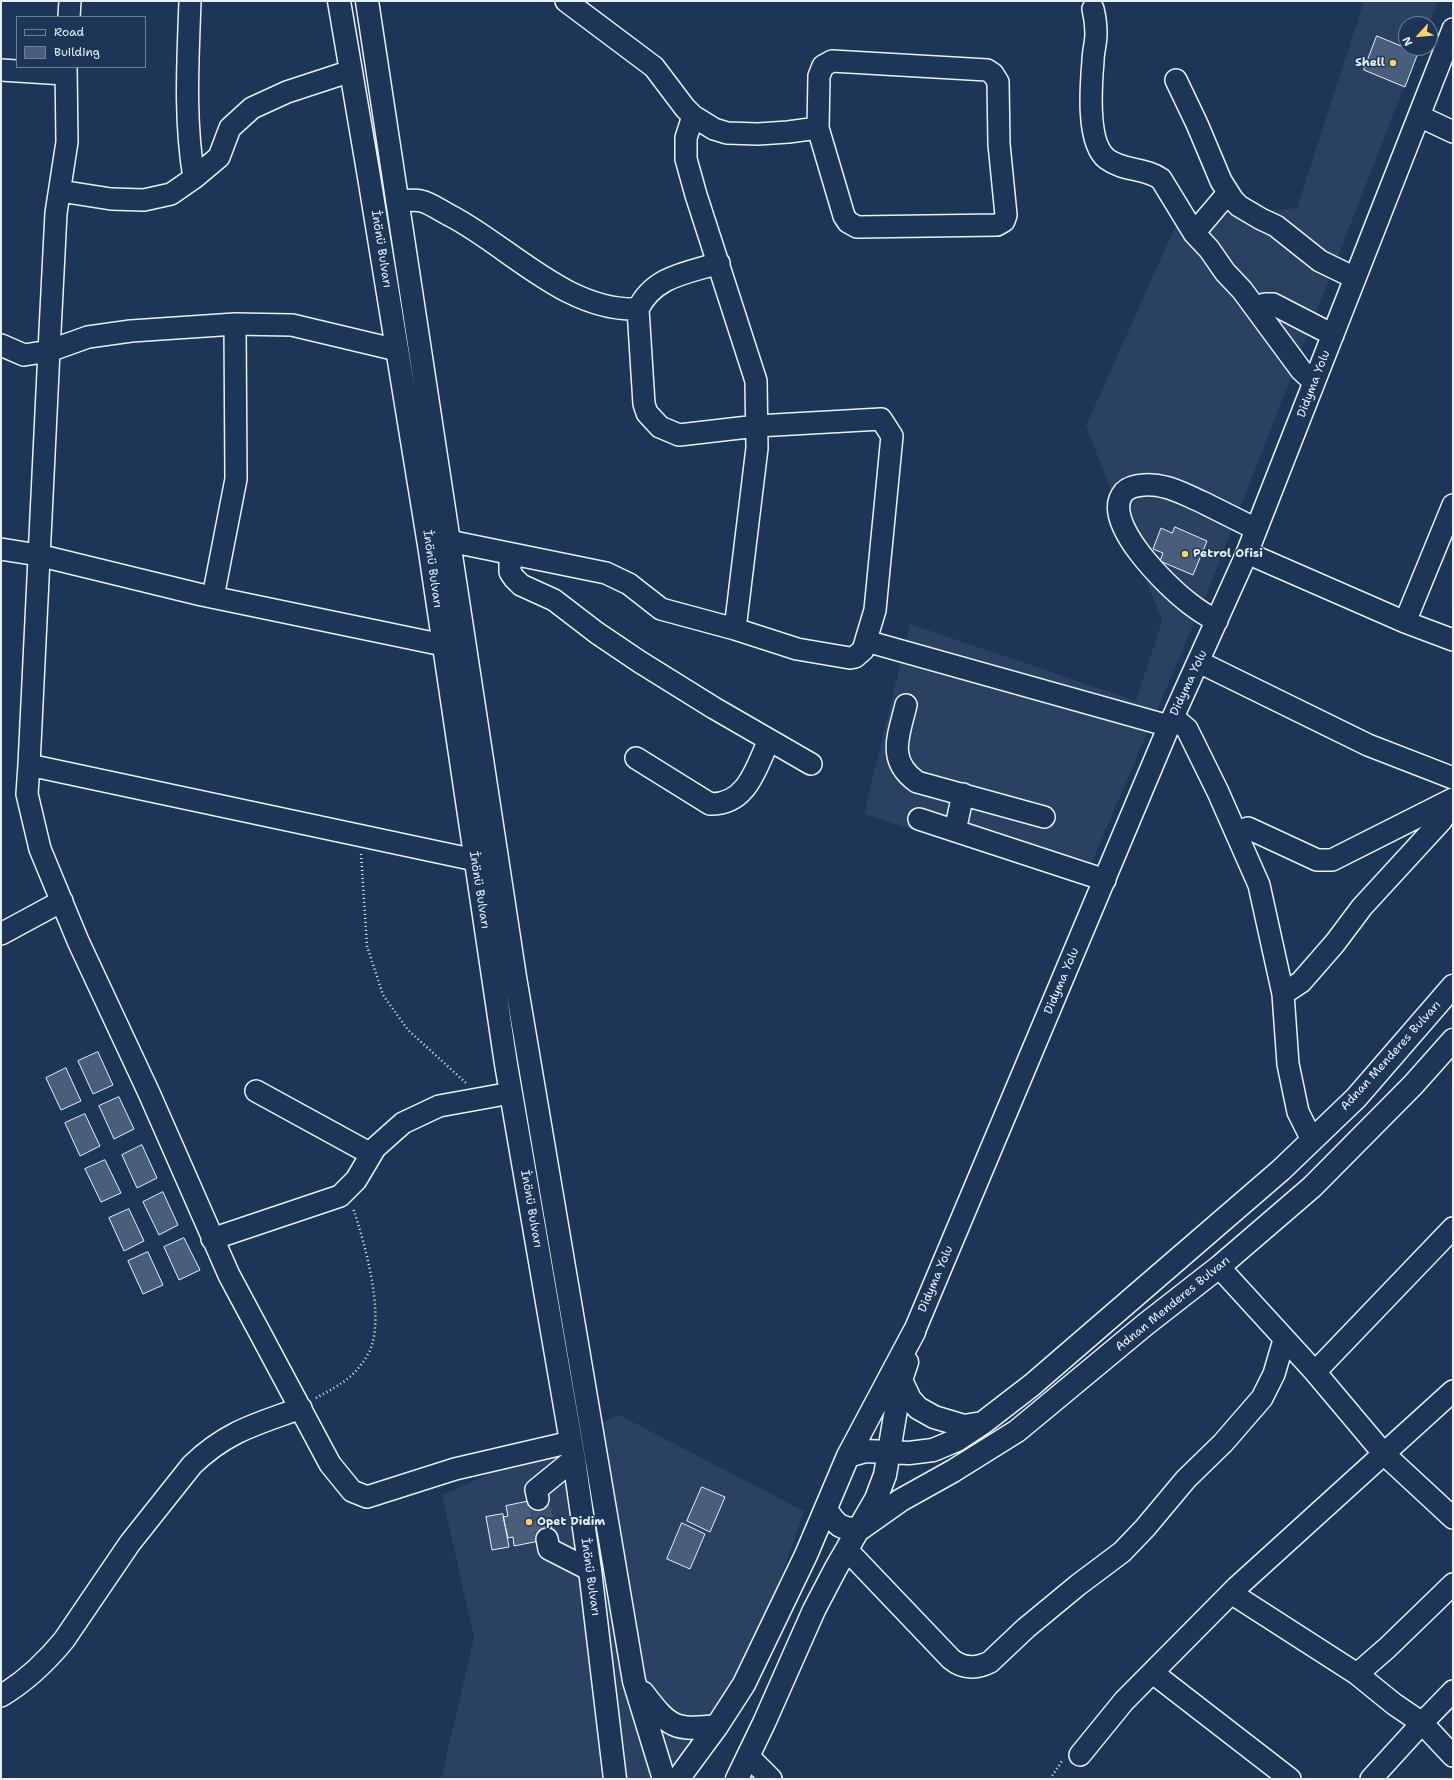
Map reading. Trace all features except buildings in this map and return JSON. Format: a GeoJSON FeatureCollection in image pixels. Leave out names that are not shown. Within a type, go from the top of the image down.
{"type":"FeatureCollection","features":[{"type":"Feature","properties":{"kind":"main road","name":"İnönü Bulvarı"},"geometry":{"type":"LineString","coordinates":[[339,1],[429,545],[511,1093],[572,1450],[590,1570],[615,1779]]}},
{"type":"Feature","properties":{"kind":"main road","name":"İnönü Bulvarı"},"geometry":{"type":"LineString","coordinates":[[367,1],[515,977],[634,1681],[664,1779]]}},
{"type":"Feature","properties":{"kind":"main road","name":"Adnan Menderes Bulvarı"},"geometry":{"type":"LineString","coordinates":[[848,1456],[866,1451],[909,1453],[933,1450],[957,1440],[984,1422],[1055,1367],[1281,1170],[1356,1098],[1453,986]]}},
{"type":"Feature","properties":{"kind":"main road","name":"Adnan Menderes Bulvarı"},"geometry":{"type":"LineString","coordinates":[[860,1530],[900,1500],[953,1471],[1017,1431],[1146,1324],[1219,1267],[1312,1187],[1413,1085],[1453,1040]]}},
{"type":"Feature","properties":{"kind":"main road"},"geometry":{"type":"LineString","coordinates":[[737,1779],[764,1723],[814,1610],[876,1499],[885,1475],[901,1380],[909,1357],[914,1332]]}},
{"type":"Feature","properties":{"kind":"main road"},"geometry":{"type":"LineString","coordinates":[[678,1779],[717,1726],[744,1684],[806,1556],[848,1456],[914,1332]]}},
{"type":"Feature","properties":{"kind":"main road"},"geometry":{"type":"LineString","coordinates":[[901,1380],[910,1399],[918,1408],[934,1417],[964,1426],[984,1422]]}},
{"type":"Feature","properties":{"kind":"main road"},"geometry":{"type":"LineString","coordinates":[[826,1509],[835,1522],[840,1526],[848,1530],[860,1530]]}},
{"type":"Feature","properties":{"kind":"main road"},"geometry":{"type":"LineString","coordinates":[[634,1681],[659,1714],[674,1725],[691,1729],[717,1726]]}},
{"type":"Feature","properties":{"kind":"street"},"geometry":{"type":"LineString","coordinates":[[69,16],[70,1]]}},
{"type":"Feature","properties":{"kind":"street"},"geometry":{"type":"LineString","coordinates":[[190,1],[186,98],[194,178]]}},
{"type":"Feature","properties":{"kind":"street"},"geometry":{"type":"LineString","coordinates":[[566,1],[654,67],[685,108],[693,116],[714,129],[727,133],[780,132],[818,128]]}},
{"type":"Feature","properties":{"kind":"street"},"geometry":{"type":"LineString","coordinates":[[1093,9],[1096,34],[1093,60],[1092,96],[1095,142],[1100,152],[1107,159],[1117,164],[1156,175],[1161,180],[1194,233],[1255,307],[1301,370],[1314,382]]}},
{"type":"Feature","properties":{"kind":"street","name":"Didyma Yolu"},"geometry":{"type":"LineString","coordinates":[[914,1332],[1171,721],[1247,553],[1453,29]]}},
{"type":"Feature","properties":{"kind":"street"},"geometry":{"type":"LineString","coordinates":[[832,61],[987,70],[993,74],[998,82],[999,144],[1006,218],[1001,224],[997,225],[857,227],[852,225],[844,216],[818,128],[819,76],[823,66],[832,61]]}},
{"type":"Feature","properties":{"kind":"street"},"geometry":{"type":"LineString","coordinates":[[1,70],[65,71],[67,142],[56,213],[27,794],[38,842],[78,941],[229,1275],[330,1464],[352,1491],[367,1497],[455,1469],[572,1450]]}},
{"type":"Feature","properties":{"kind":"street"},"geometry":{"type":"LineString","coordinates":[[60,191],[111,200],[144,200],[171,194],[194,178],[219,157],[230,128],[252,108],[287,92],[351,71]]}},
{"type":"Feature","properties":{"kind":"street"},"geometry":{"type":"LineString","coordinates":[[1176,80],[1197,124],[1221,182],[1239,206],[1276,226],[1320,261],[1355,278]]}},
{"type":"Feature","properties":{"kind":"street"},"geometry":{"type":"LineString","coordinates":[[693,116],[686,138],[686,159],[696,195],[756,381],[757,448],[735,629]]}},
{"type":"Feature","properties":{"kind":"street"},"geometry":{"type":"LineString","coordinates":[[1419,116],[1453,132]]}},
{"type":"Feature","properties":{"kind":"street"},"geometry":{"type":"LineString","coordinates":[[1194,233],[1228,193]]}},
{"type":"Feature","properties":{"kind":"street"},"geometry":{"type":"LineString","coordinates":[[397,201],[422,201],[472,227],[545,279],[590,301],[621,310],[638,309]]}},
{"type":"Feature","properties":{"kind":"street"},"geometry":{"type":"LineString","coordinates":[[449,541],[606,573],[629,584],[661,609],[735,629],[797,649],[850,658],[860,654],[866,642],[875,610],[892,436],[881,419],[757,426],[679,434],[669,432],[653,421],[644,404],[638,309],[649,292],[664,281],[719,263]]}},
{"type":"Feature","properties":{"kind":"street"},"geometry":{"type":"LineString","coordinates":[[1255,307],[1265,304],[1273,304],[1333,335]]}},
{"type":"Feature","properties":{"kind":"street"},"geometry":{"type":"LineString","coordinates":[[212,597],[236,478],[235,324]]}},
{"type":"Feature","properties":{"kind":"street"},"geometry":{"type":"LineString","coordinates":[[1,345],[24,355],[49,351],[88,337],[131,331],[235,324],[292,324],[397,350]]}},
{"type":"Feature","properties":{"kind":"street"},"geometry":{"type":"LineString","coordinates":[[1217,621],[1188,602],[1142,557],[1122,524],[1119,510],[1121,498],[1127,490],[1132,488],[1144,486],[1164,486],[1180,492],[1256,529]]}},
{"type":"Feature","properties":{"kind":"street"},"geometry":{"type":"LineString","coordinates":[[1405,622],[1453,505]]}},
{"type":"Feature","properties":{"kind":"street"},"geometry":{"type":"LineString","coordinates":[[1,549],[38,555],[212,597],[443,644]]}},
{"type":"Feature","properties":{"kind":"street"},"geometry":{"type":"LineString","coordinates":[[1247,553],[1405,622],[1453,640]]}},
{"type":"Feature","properties":{"kind":"street"},"geometry":{"type":"LineString","coordinates":[[510,554],[510,572],[521,585],[540,592],[554,600],[597,634],[640,662],[714,708],[812,764]]}},
{"type":"Feature","properties":{"kind":"street"},"geometry":{"type":"LineString","coordinates":[[866,642],[1171,721],[1187,729],[1218,792],[1259,885],[1283,994],[1288,1064],[1298,1112],[1312,1140]]}},
{"type":"Feature","properties":{"kind":"street"},"geometry":{"type":"LineString","coordinates":[[1199,662],[1368,745],[1453,778]]}},
{"type":"Feature","properties":{"kind":"street"},"geometry":{"type":"LineString","coordinates":[[906,704],[896,749],[899,763],[903,769],[917,782],[1044,816]]}},
{"type":"Feature","properties":{"kind":"street"},"geometry":{"type":"LineString","coordinates":[[636,758],[710,804],[719,804],[727,802],[742,793],[747,786],[769,740]]}},
{"type":"Feature","properties":{"kind":"street"},"geometry":{"type":"LineString","coordinates":[[29,765],[359,834],[475,860]]}},
{"type":"Feature","properties":{"kind":"street"},"geometry":{"type":"LineString","coordinates":[[955,830],[963,794]]}},
{"type":"Feature","properties":{"kind":"street"},"geometry":{"type":"LineString","coordinates":[[1236,833],[1248,828],[1312,858],[1327,861],[1453,800]]}},
{"type":"Feature","properties":{"kind":"street"},"geometry":{"type":"LineString","coordinates":[[1283,994],[1301,982],[1316,965],[1335,943],[1362,907],[1442,821],[1453,800]]}},
{"type":"Feature","properties":{"kind":"street"},"geometry":{"type":"LineString","coordinates":[[919,819],[1105,880]]}},
{"type":"Feature","properties":{"kind":"street"},"geometry":{"type":"LineString","coordinates":[[1,934],[62,901]]}},
{"type":"Feature","properties":{"kind":"street"},"geometry":{"type":"LineString","coordinates":[[256,1091],[372,1154]]}},
{"type":"Feature","properties":{"kind":"street"},"geometry":{"type":"LineString","coordinates":[[212,1239],[340,1196],[356,1180],[375,1148],[403,1123],[439,1106],[511,1093]]}},
{"type":"Feature","properties":{"kind":"street"},"geometry":{"type":"LineString","coordinates":[[1315,1372],[1453,1228]]}},
{"type":"Feature","properties":{"kind":"street"},"geometry":{"type":"LineString","coordinates":[[1219,1267],[1284,1340],[1315,1372],[1384,1454],[1453,1518]]}},
{"type":"Feature","properties":{"kind":"street"},"geometry":{"type":"LineString","coordinates":[[847,1550],[951,1659],[962,1666],[983,1666],[990,1662],[1026,1628],[1078,1585],[1122,1552],[1145,1528],[1186,1479],[1224,1443],[1262,1398],[1274,1374],[1284,1340]]}},
{"type":"Feature","properties":{"kind":"street"},"geometry":{"type":"LineString","coordinates":[[1080,1755],[1124,1701],[1231,1593],[1453,1391]]}},
{"type":"Feature","properties":{"kind":"street"},"geometry":{"type":"LineString","coordinates":[[1,1696],[26,1679],[64,1640],[130,1543],[192,1465],[202,1455],[239,1430],[300,1408]]}},
{"type":"Feature","properties":{"kind":"street"},"geometry":{"type":"LineString","coordinates":[[538,1499],[536,1490],[572,1450]]}},
{"type":"Feature","properties":{"kind":"street"},"geometry":{"type":"LineString","coordinates":[[547,1539],[549,1549],[590,1570]]}},
{"type":"Feature","properties":{"kind":"street"},"geometry":{"type":"LineString","coordinates":[[1357,1674],[1387,1648],[1453,1584]]}},
{"type":"Feature","properties":{"kind":"street"},"geometry":{"type":"LineString","coordinates":[[1231,1593],[1357,1674],[1394,1704],[1422,1723],[1453,1756]]}},
{"type":"Feature","properties":{"kind":"street"},"geometry":{"type":"LineString","coordinates":[[1153,1673],[1290,1779]]}},
{"type":"Feature","properties":{"kind":"street"},"geometry":{"type":"LineString","coordinates":[[1371,1779],[1453,1691]]}},
{"type":"Feature","properties":{"kind":"street"},"geometry":{"type":"LineString","coordinates":[[748,1756],[771,1779]]}},
{"type":"Feature","properties":{"kind":"path"},"geometry":{"type":"LineString","coordinates":[[359,834],[367,946],[383,995],[408,1030],[483,1098]]}},
{"type":"Feature","properties":{"kind":"path"},"geometry":{"type":"LineString","coordinates":[[300,1408],[339,1385],[352,1375],[367,1356],[372,1345],[375,1322],[372,1282],[361,1232],[345,1191]]}},
{"type":"Feature","properties":{"kind":"shaded area"},"geometry":{"type":"Polygon","coordinates":[[[1364,1],[1438,1],[1432,16],[1398,16],[1398,56],[1416,56],[1207,593],[1082,885],[864,814],[910,624],[1136,701],[1162,621],[1086,426],[1178,220],[1297,208],[1364,1]]]}},
{"type":"Feature","properties":{"kind":"shaded area"},"geometry":{"type":"Polygon","coordinates":[[[619,1415],[804,1511],[744,1684],[675,1779],[441,1779],[474,1638],[442,1495],[619,1415]]]}},
{"type":"Feature","properties":{"kind":"tunnel"},"geometry":{"type":"LineString","coordinates":[[538,1499],[547,1539]]}},
{"type":"Feature","properties":{"kind":"place","name":"Shell"},"geometry":{"type":"Point","coordinates":[1393,63]}},
{"type":"Feature","properties":{"kind":"place","name":"Petrol Ofisi"},"geometry":{"type":"Point","coordinates":[1185,554]}},
{"type":"Feature","properties":{"kind":"place","name":"Opet Didim"},"geometry":{"type":"Point","coordinates":[529,1522]}}]}
